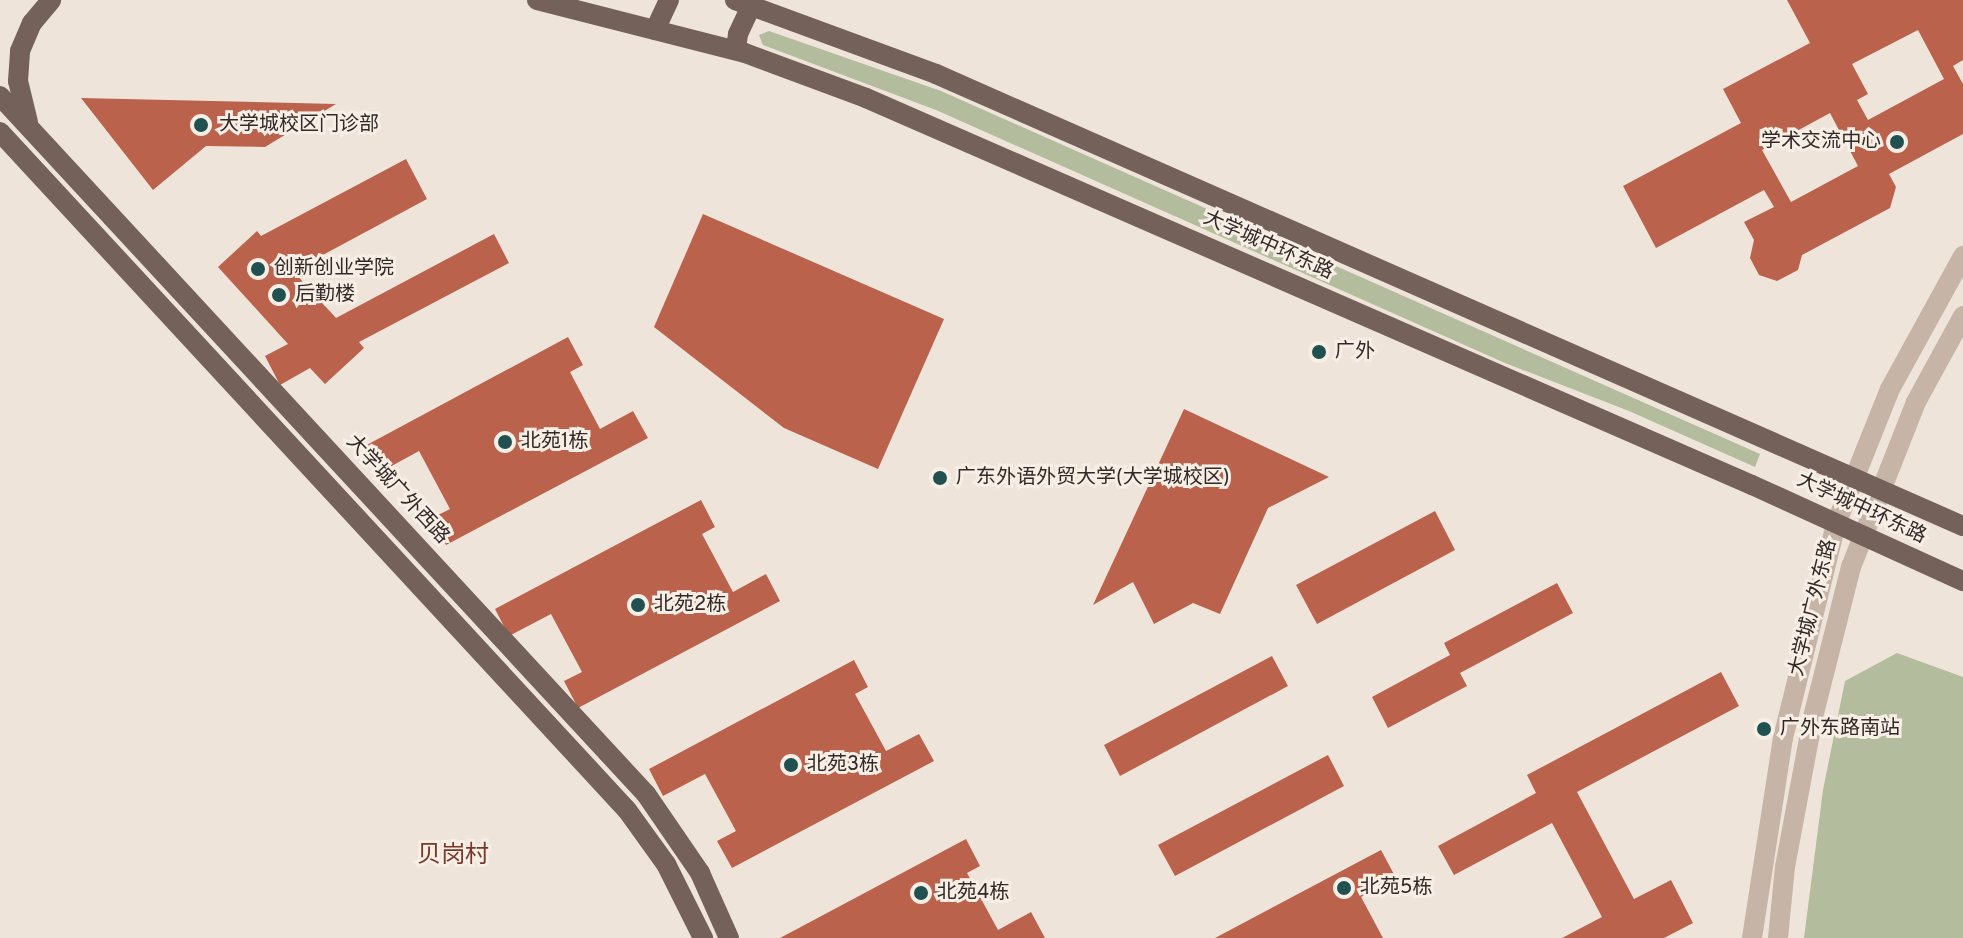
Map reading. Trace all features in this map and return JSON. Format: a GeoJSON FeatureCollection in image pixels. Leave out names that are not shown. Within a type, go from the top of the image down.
{"type":"FeatureCollection","features":[{"type":"Feature","properties":{"kind":"main road"},"geometry":{"type":"LineString","coordinates":[[31,129],[19,90],[20,51],[32,23],[51,0]]}},
{"type":"Feature","properties":{"kind":"main road","name":"大学城中环东路"},"geometry":{"type":"LineString","coordinates":[[537,0],[736,50],[928,123],[1963,581]]}},
{"type":"Feature","properties":{"kind":"main road"},"geometry":{"type":"LineString","coordinates":[[655,30],[669,0]]}},
{"type":"Feature","properties":{"kind":"main road"},"geometry":{"type":"LineString","coordinates":[[736,50],[743,3]]}},
{"type":"Feature","properties":{"kind":"main road","name":"大学城中环东路"},"geometry":{"type":"LineString","coordinates":[[743,3],[936,74],[1963,526]]}},
{"type":"Feature","properties":{"kind":"main road","name":"大学城广外西路"},"geometry":{"type":"LineString","coordinates":[[0,96],[646,794],[700,873],[729,938]]}},
{"type":"Feature","properties":{"kind":"main road"},"geometry":{"type":"LineString","coordinates":[[0,132],[627,810],[666,864],[703,938]]}},
{"type":"Feature","properties":{"kind":"street","name":"大学城广外东路"},"geometry":{"type":"LineString","coordinates":[[1752,938],[1783,738],[1836,524],[1890,389],[1963,256]]}},
{"type":"Feature","properties":{"kind":"street","name":"大学城广外东路"},"geometry":{"type":"LineString","coordinates":[[1778,938],[1785,867],[1813,717],[1862,536],[1916,402],[1963,316]]}},
{"type":"Feature","properties":{"kind":"green space"},"geometry":{"type":"Polygon","coordinates":[[[769,31],[941,91],[1760,454],[1755,467],[1629,411],[1505,363],[936,110],[763,45],[759,35],[769,31]]]}},
{"type":"Feature","properties":{"kind":"green space"},"geometry":{"type":"Polygon","coordinates":[[[1897,653],[1963,677],[1963,938],[1804,938],[1823,790],[1845,681],[1897,653]]]}},
{"type":"Feature","properties":{"kind":"building","name":"学术交流中心"},"geometry":{"type":"Polygon","coordinates":[[[1787,0],[1963,0],[1963,60],[1953,66],[1963,84],[1963,134],[1889,174],[1896,187],[1890,208],[1802,255],[1798,270],[1777,281],[1759,275],[1750,258],[1754,240],[1744,222],[1774,207],[1764,190],[1656,248],[1623,186],[1741,123],[1723,89],[1810,43],[1787,0]],[[1918,30],[1852,64],[1868,94],[1857,100],[1868,120],[1944,79],[1918,30]],[[1830,113],[1762,150],[1791,202],[1858,166],[1830,113]]]}},
{"type":"Feature","properties":{"kind":"building","name":"大学城校区门诊部"},"geometry":{"type":"Polygon","coordinates":[[[81,98],[336,104],[265,147],[206,146],[153,190],[81,98]]]}},
{"type":"Feature","properties":{"kind":"building","name":"后勤楼"},"geometry":{"type":"Polygon","coordinates":[[[406,159],[427,199],[293,271],[336,318],[494,234],[509,263],[359,342],[364,348],[325,384],[310,368],[280,385],[265,356],[288,344],[218,267],[257,231],[261,236],[406,159]]]}},
{"type":"Feature","properties":{"kind":"building"},"geometry":{"type":"Polygon","coordinates":[[[703,214],[944,319],[878,469],[784,428],[654,327],[703,214]]]}},
{"type":"Feature","properties":{"kind":"building","name":"北苑1栋"},"geometry":{"type":"Polygon","coordinates":[[[568,337],[583,365],[570,372],[600,429],[633,411],[648,438],[446,545],[432,518],[450,509],[419,451],[377,474],[363,447],[568,337]]]}},
{"type":"Feature","properties":{"kind":"building"},"geometry":{"type":"Polygon","coordinates":[[[1184,409],[1329,477],[1268,508],[1220,614],[1193,603],[1154,624],[1133,582],[1093,605],[1184,409]]]}},
{"type":"Feature","properties":{"kind":"building","name":"北苑2栋"},"geometry":{"type":"Polygon","coordinates":[[[701,500],[715,527],[702,534],[733,592],[766,574],[780,601],[578,708],[564,681],[582,672],[551,614],[509,636],[495,609],[701,500]]]}},
{"type":"Feature","properties":{"kind":"building"},"geometry":{"type":"Polygon","coordinates":[[[1435,511],[1455,550],[1317,624],[1296,585],[1435,511]]]}},
{"type":"Feature","properties":{"kind":"building"},"geometry":{"type":"Polygon","coordinates":[[[1557,583],[1573,613],[1460,673],[1467,686],[1388,728],[1372,697],[1450,655],[1444,643],[1557,583]]]}},
{"type":"Feature","properties":{"kind":"building"},"geometry":{"type":"Polygon","coordinates":[[[1272,656],[1288,686],[1120,776],[1104,745],[1272,656]]]}},
{"type":"Feature","properties":{"kind":"building","name":"北苑3栋"},"geometry":{"type":"Polygon","coordinates":[[[854,660],[868,687],[855,694],[886,751],[919,734],[934,761],[732,868],[717,841],[736,831],[705,774],[663,796],[649,769],[854,660]]]}},
{"type":"Feature","properties":{"kind":"building"},"geometry":{"type":"Polygon","coordinates":[[[1721,672],[1739,706],[1577,792],[1634,899],[1671,880],[1693,923],[1664,938],[1562,938],[1602,917],[1552,823],[1454,875],[1438,846],[1536,793],[1527,775],[1721,672]]]}},
{"type":"Feature","properties":{"kind":"building"},"geometry":{"type":"Polygon","coordinates":[[[1328,755],[1344,786],[1175,876],[1158,845],[1328,755]]]}},
{"type":"Feature","properties":{"kind":"building","name":"北苑4栋"},"geometry":{"type":"Polygon","coordinates":[[[966,839],[980,866],[967,873],[998,930],[1031,912],[1045,938],[780,938],[966,839]]]}},
{"type":"Feature","properties":{"kind":"building","name":"北苑5栋"},"geometry":{"type":"Polygon","coordinates":[[[1381,850],[1396,878],[1361,897],[1383,938],[1215,938],[1381,850]]]}},
{"type":"Feature","properties":{"kind":"place","name":"大学城校区门诊部"},"geometry":{"type":"Point","coordinates":[201,125]}},
{"type":"Feature","properties":{"kind":"place","name":"学术交流中心"},"geometry":{"type":"Point","coordinates":[1897,142]}},
{"type":"Feature","properties":{"kind":"place","name":"创新创业学院"},"geometry":{"type":"Point","coordinates":[258,269]}},
{"type":"Feature","properties":{"kind":"place","name":"后勤楼"},"geometry":{"type":"Point","coordinates":[279,295]}},
{"type":"Feature","properties":{"kind":"place","name":"广外"},"geometry":{"type":"Point","coordinates":[1319,352]}},
{"type":"Feature","properties":{"kind":"place","name":"北苑1栋"},"geometry":{"type":"Point","coordinates":[505,442]}},
{"type":"Feature","properties":{"kind":"place","name":"广东外语外贸大学(大学城校区)"},"geometry":{"type":"Point","coordinates":[940,478]}},
{"type":"Feature","properties":{"kind":"place","name":"北苑2栋"},"geometry":{"type":"Point","coordinates":[638,605]}},
{"type":"Feature","properties":{"kind":"place","name":"广外东路南站"},"geometry":{"type":"Point","coordinates":[1764,729]}},
{"type":"Feature","properties":{"kind":"place","name":"北苑3栋"},"geometry":{"type":"Point","coordinates":[791,765]}},
{"type":"Feature","properties":{"kind":"place","name":"北苑5栋"},"geometry":{"type":"Point","coordinates":[1344,888]}},
{"type":"Feature","properties":{"kind":"place","name":"北苑4栋"},"geometry":{"type":"Point","coordinates":[921,893]}},
{"type":"Feature","properties":{"kind":"district","name":"贝岗村"},"geometry":{"type":"Point","coordinates":[453,857]}}]}
